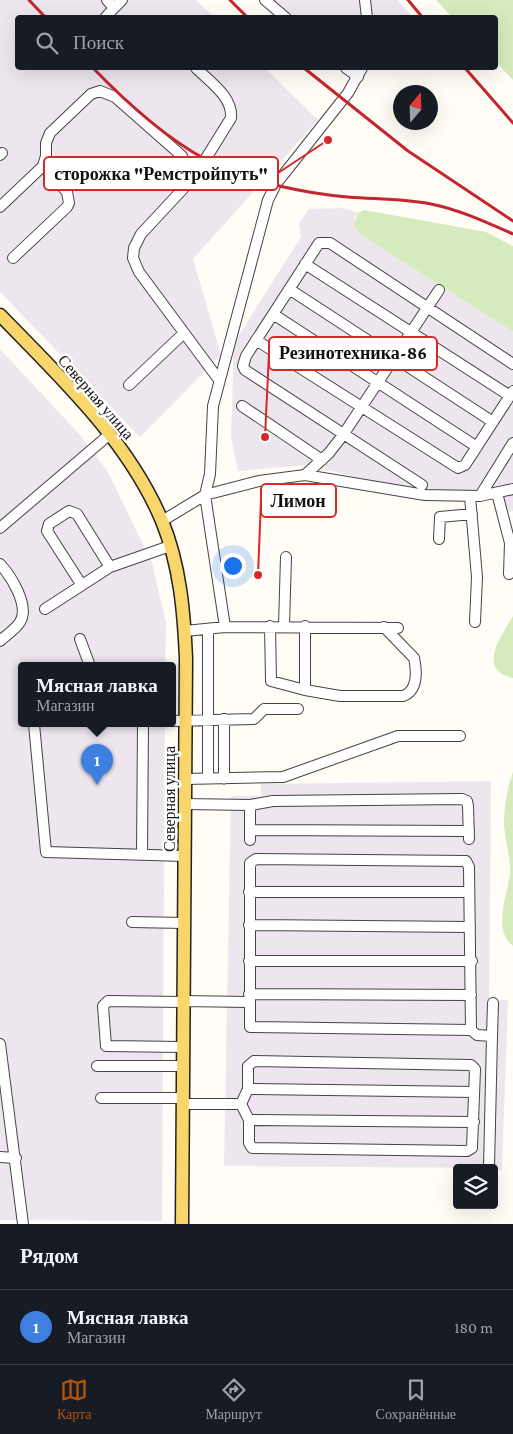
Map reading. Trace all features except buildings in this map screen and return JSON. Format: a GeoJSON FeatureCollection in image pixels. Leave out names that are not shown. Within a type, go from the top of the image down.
{"type":"FeatureCollection","features":[{"type":"Feature","properties":{"kind":"main road","name":"Северная улица"},"geometry":{"type":"LineString","coordinates":[[0,315],[110,434],[144,485],[162,521],[178,581],[185,631],[186,721],[182,1002],[182,1224]]}},
{"type":"Feature","properties":{"kind":"lane"},"geometry":{"type":"LineString","coordinates":[[107,0],[118,4],[108,15]]}},
{"type":"Feature","properties":{"kind":"lane"},"geometry":{"type":"LineString","coordinates":[[266,0],[283,15]]}},
{"type":"Feature","properties":{"kind":"lane"},"geometry":{"type":"LineString","coordinates":[[365,0],[367,15]]}},
{"type":"Feature","properties":{"kind":"lane"},"geometry":{"type":"LineString","coordinates":[[198,70],[229,102],[232,110],[231,118],[195,176],[141,234],[134,248],[133,258],[139,272],[219,380]]}},
{"type":"Feature","properties":{"kind":"lane"},"geometry":{"type":"LineString","coordinates":[[225,628],[206,495],[210,474],[211,418],[219,380],[271,192],[343,100],[360,72]]}},
{"type":"Feature","properties":{"kind":"lane"},"geometry":{"type":"LineString","coordinates":[[0,207],[43,166],[46,156],[46,143],[50,133],[91,94],[100,91],[115,97],[182,156]]}},
{"type":"Feature","properties":{"kind":"lane"},"geometry":{"type":"LineString","coordinates":[[13,258],[68,203],[67,192],[43,166]]}},
{"type":"Feature","properties":{"kind":"lane"},"geometry":{"type":"LineString","coordinates":[[422,485],[245,370],[244,361],[256,340],[319,243],[326,242],[513,364]]}},
{"type":"Feature","properties":{"kind":"lane"},"geometry":{"type":"LineString","coordinates":[[256,340],[455,467],[465,465],[493,422],[511,394],[411,333],[305,264]]}},
{"type":"Feature","properties":{"kind":"lane"},"geometry":{"type":"LineString","coordinates":[[289,289],[493,422]]}},
{"type":"Feature","properties":{"kind":"lane"},"geometry":{"type":"LineString","coordinates":[[305,475],[322,460],[343,435],[439,290]]}},
{"type":"Feature","properties":{"kind":"lane"},"geometry":{"type":"LineString","coordinates":[[273,314],[477,446]]}},
{"type":"Feature","properties":{"kind":"lane"},"geometry":{"type":"LineString","coordinates":[[129,385],[184,333]]}},
{"type":"Feature","properties":{"kind":"lane"},"geometry":{"type":"LineString","coordinates":[[242,406],[322,460]]}},
{"type":"Feature","properties":{"kind":"lane"},"geometry":{"type":"LineString","coordinates":[[0,528],[110,434]]}},
{"type":"Feature","properties":{"kind":"lane"},"geometry":{"type":"LineString","coordinates":[[474,622],[477,577],[472,514],[475,496],[513,443]]}},
{"type":"Feature","properties":{"kind":"lane"},"geometry":{"type":"LineString","coordinates":[[162,521],[206,495],[244,484],[305,475],[425,495],[475,496],[513,489]]}},
{"type":"Feature","properties":{"kind":"lane"},"geometry":{"type":"LineString","coordinates":[[497,492],[510,543],[509,574]]}},
{"type":"Feature","properties":{"kind":"lane"},"geometry":{"type":"LineString","coordinates":[[82,584],[47,530],[49,524],[69,512],[76,514],[110,566]]}},
{"type":"Feature","properties":{"kind":"lane"},"geometry":{"type":"LineString","coordinates":[[439,539],[440,517],[472,514]]}},
{"type":"Feature","properties":{"kind":"lane"},"geometry":{"type":"LineString","coordinates":[[45,609],[110,566],[170,546]]}},
{"type":"Feature","properties":{"kind":"lane"},"geometry":{"type":"LineString","coordinates":[[284,626],[286,557]]}},
{"type":"Feature","properties":{"kind":"lane"},"geometry":{"type":"LineString","coordinates":[[0,564],[11,580],[23,605],[24,612],[20,623],[0,641]]}},
{"type":"Feature","properties":{"kind":"lane"},"geometry":{"type":"LineString","coordinates":[[270,626],[271,681],[305,690],[340,696],[407,695],[414,685],[414,658],[384,627]]}},
{"type":"Feature","properties":{"kind":"lane"},"geometry":{"type":"LineString","coordinates":[[185,631],[270,626],[398,628]]}},
{"type":"Feature","properties":{"kind":"lane"},"geometry":{"type":"LineString","coordinates":[[305,626],[305,690]]}},
{"type":"Feature","properties":{"kind":"lane"},"geometry":{"type":"LineString","coordinates":[[208,629],[208,778]]}},
{"type":"Feature","properties":{"kind":"lane"},"geometry":{"type":"LineString","coordinates":[[80,639],[89,662]]}},
{"type":"Feature","properties":{"kind":"lane"},"geometry":{"type":"LineString","coordinates":[[176,721],[254,719],[264,709],[298,709]]}},
{"type":"Feature","properties":{"kind":"lane"},"geometry":{"type":"LineString","coordinates":[[224,719],[224,778]]}},
{"type":"Feature","properties":{"kind":"lane"},"geometry":{"type":"LineString","coordinates":[[34,727],[46,852],[185,856]]}},
{"type":"Feature","properties":{"kind":"lane"},"geometry":{"type":"LineString","coordinates":[[142,854],[143,727]]}},
{"type":"Feature","properties":{"kind":"lane"},"geometry":{"type":"LineString","coordinates":[[186,778],[284,777],[398,736],[460,736]]}},
{"type":"Feature","properties":{"kind":"lane"},"geometry":{"type":"LineString","coordinates":[[185,804],[250,805],[274,801],[462,800],[467,802],[468,806],[469,835],[250,835],[250,805]]}},
{"type":"Feature","properties":{"kind":"lane"},"geometry":{"type":"LineString","coordinates":[[471,1030],[470,892],[469,867],[466,861],[256,859],[250,862],[249,1023],[254,1028],[471,1030],[477,1035],[492,1036]]}},
{"type":"Feature","properties":{"kind":"lane"},"geometry":{"type":"LineString","coordinates":[[249,892],[470,892]]}},
{"type":"Feature","properties":{"kind":"lane"},"geometry":{"type":"LineString","coordinates":[[132,922],[184,923]]}},
{"type":"Feature","properties":{"kind":"lane"},"geometry":{"type":"LineString","coordinates":[[249,925],[470,927]]}},
{"type":"Feature","properties":{"kind":"lane"},"geometry":{"type":"LineString","coordinates":[[249,960],[472,961]]}},
{"type":"Feature","properties":{"kind":"lane"},"geometry":{"type":"LineString","coordinates":[[182,1047],[106,1046],[104,1006],[108,1001],[182,1002],[249,998],[471,995]]}},
{"type":"Feature","properties":{"kind":"lane"},"geometry":{"type":"LineString","coordinates":[[489,1164],[492,1003]]}},
{"type":"Feature","properties":{"kind":"lane"},"geometry":{"type":"LineString","coordinates":[[0,1044],[16,1158],[22,1224]]}},
{"type":"Feature","properties":{"kind":"lane"},"geometry":{"type":"LineString","coordinates":[[254,1061],[468,1064],[475,1069],[473,1145],[467,1151],[252,1148],[249,1143],[249,1120],[241,1104],[248,1089],[248,1066],[254,1061]]}},
{"type":"Feature","properties":{"kind":"lane"},"geometry":{"type":"LineString","coordinates":[[97,1066],[182,1066]]}},
{"type":"Feature","properties":{"kind":"lane"},"geometry":{"type":"LineString","coordinates":[[248,1089],[474,1092]]}},
{"type":"Feature","properties":{"kind":"lane"},"geometry":{"type":"LineString","coordinates":[[101,1098],[241,1104]]}},
{"type":"Feature","properties":{"kind":"lane"},"geometry":{"type":"LineString","coordinates":[[249,1120],[474,1122]]}},
{"type":"Feature","properties":{"kind":"lane"},"geometry":{"type":"LineString","coordinates":[[0,1157],[16,1158]]}},
{"type":"Feature","properties":{"kind":"shaded area"},"geometry":{"type":"Polygon","coordinates":[[[0,0],[196,0],[212,15],[15,15],[15,70],[267,70],[318,120],[193,259],[221,355],[140,437],[0,292],[0,0]]]}},
{"type":"Feature","properties":{"kind":"shaded area"},"geometry":{"type":"Polygon","coordinates":[[[273,0],[398,0],[410,15],[292,15],[273,0]]]}},
{"type":"Feature","properties":{"kind":"shaded area"},"geometry":{"type":"Polygon","coordinates":[[[343,208],[358,213],[354,219],[361,235],[513,332],[513,511],[496,514],[492,498],[423,490],[355,477],[307,465],[238,471],[231,438],[234,343],[301,237],[299,223],[309,209],[343,208]]]}},
{"type":"Feature","properties":{"kind":"shaded area"},"geometry":{"type":"Polygon","coordinates":[[[0,349],[80,435],[108,472],[152,563],[166,623],[165,662],[18,662],[18,727],[165,727],[162,1221],[0,1220],[0,349]]]}},
{"type":"Feature","properties":{"kind":"shaded area"},"geometry":{"type":"Polygon","coordinates":[[[491,781],[489,999],[508,1000],[502,1170],[498,1170],[498,1164],[453,1164],[453,1168],[224,1166],[231,796],[261,796],[261,784],[491,781]]]}},
{"type":"Feature","properties":{"kind":"green space"},"geometry":{"type":"Polygon","coordinates":[[[436,0],[513,0],[513,80],[498,64],[498,15],[450,15],[436,0]]]}},
{"type":"Feature","properties":{"kind":"green space"},"geometry":{"type":"Polygon","coordinates":[[[364,210],[486,232],[513,246],[513,332],[361,235],[353,226],[358,213],[364,210]]]}},
{"type":"Feature","properties":{"kind":"green space"},"geometry":{"type":"Polygon","coordinates":[[[513,616],[513,678],[502,674],[496,668],[494,660],[498,643],[513,616]]]}},
{"type":"Feature","properties":{"kind":"green space"},"geometry":{"type":"Polygon","coordinates":[[[513,772],[513,946],[503,930],[502,920],[510,872],[504,817],[507,794],[513,772]]]}},
{"type":"Feature","properties":{"kind":"railway"},"geometry":{"type":"LineString","coordinates":[[29,0],[43,15]]}},
{"type":"Feature","properties":{"kind":"railway"},"geometry":{"type":"LineString","coordinates":[[230,0],[245,15]]}},
{"type":"Feature","properties":{"kind":"railway"},"geometry":{"type":"LineString","coordinates":[[408,0],[420,15]]}},
{"type":"Feature","properties":{"kind":"railway"},"geometry":{"type":"LineString","coordinates":[[95,70],[118,93],[160,129],[205,159],[233,172],[265,182],[314,193],[341,197],[405,200],[431,204],[463,213],[513,234]]}},
{"type":"Feature","properties":{"kind":"railway"},"geometry":{"type":"LineString","coordinates":[[307,70],[408,151],[513,221]]}},
{"type":"Feature","properties":{"kind":"railway"},"geometry":{"type":"LineString","coordinates":[[467,70],[513,123]]}},
{"type":"Feature","properties":{"kind":"place","name":"сторожка \"Ремстройпуть\""},"geometry":{"type":"Point","coordinates":[328,140]}},
{"type":"Feature","properties":{"kind":"place","name":"Резинотехника-86"},"geometry":{"type":"Point","coordinates":[265,437]}},
{"type":"Feature","properties":{"kind":"place","name":"Лимон"},"geometry":{"type":"Point","coordinates":[258,575]}},
{"type":"Feature","properties":{"kind":"place","name":"Мясная лавка"},"geometry":{"type":"Point","coordinates":[97,785]}}]}
